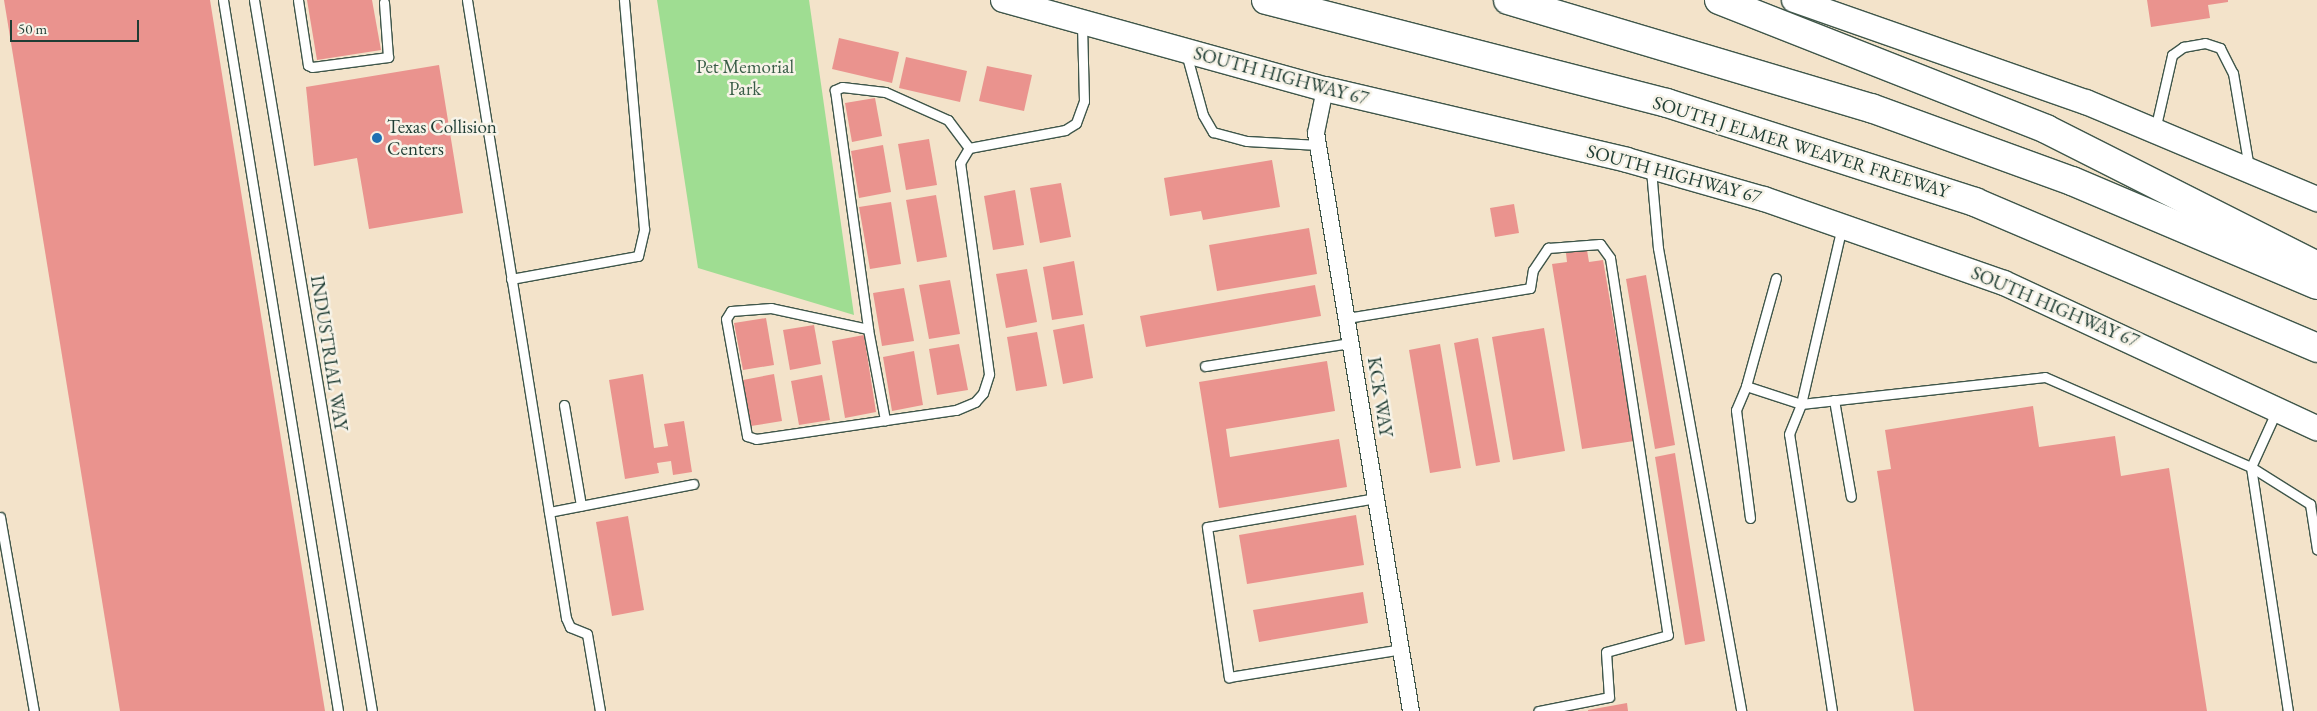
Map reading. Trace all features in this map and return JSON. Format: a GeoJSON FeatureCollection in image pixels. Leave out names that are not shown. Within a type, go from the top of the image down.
{"type":"FeatureCollection","features":[{"type":"Feature","properties":{"kind":"highway","name":"SOUTH J ELMER WEAVER FREEWAY"},"geometry":{"type":"LineString","coordinates":[[1266,0],[1667,103],[1975,202],[2317,348]]}},
{"type":"Feature","properties":{"kind":"highway"},"geometry":{"type":"LineString","coordinates":[[1508,0],[1871,108],[2072,182],[2317,285]]}},
{"type":"Feature","properties":{"kind":"highway"},"geometry":{"type":"LineString","coordinates":[[1719,0],[2081,144],[2317,266]]}},
{"type":"Feature","properties":{"kind":"main road","name":"SOUTH HIGHWAY 67"},"geometry":{"type":"LineString","coordinates":[[1003,0],[1325,89],[1651,167],[1842,224],[2004,283],[2317,428]]}},
{"type":"Feature","properties":{"kind":"main road"},"geometry":{"type":"LineString","coordinates":[[1794,0],[1840,12],[2155,130],[2249,168],[2317,199]]}},
{"type":"Feature","properties":{"kind":"street","name":"KCK WAY"},"geometry":{"type":"LineString","coordinates":[[1325,89],[1318,145],[1411,711]]}},
{"type":"Feature","properties":{"kind":"lane"},"geometry":{"type":"LineString","coordinates":[[223,0],[338,711]]}},
{"type":"Feature","properties":{"kind":"lane","name":"INDUSTRIAL WAY"},"geometry":{"type":"LineString","coordinates":[[254,0],[372,711]]}},
{"type":"Feature","properties":{"kind":"lane"},"geometry":{"type":"LineString","coordinates":[[298,0],[308,65],[312,67],[388,57],[384,2]]}},
{"type":"Feature","properties":{"kind":"lane"},"geometry":{"type":"LineString","coordinates":[[467,0],[566,618],[570,627],[587,634],[600,711]]}},
{"type":"Feature","properties":{"kind":"lane"},"geometry":{"type":"LineString","coordinates":[[511,279],[638,256],[644,229],[624,0]]}},
{"type":"Feature","properties":{"kind":"lane"},"geometry":{"type":"LineString","coordinates":[[868,329],[771,308],[731,312],[726,319],[742,425],[747,436],[756,439],[956,410],[975,402],[985,386],[989,374],[960,163],[969,148],[1065,130],[1076,123],[1084,101],[1082,22]]}},
{"type":"Feature","properties":{"kind":"lane"},"geometry":{"type":"LineString","coordinates":[[2155,130],[2172,55],[2183,47],[2205,43],[2220,48],[2233,73],[2249,168]]}},
{"type":"Feature","properties":{"kind":"lane"},"geometry":{"type":"LineString","coordinates":[[1185,50],[1203,115],[1213,132],[1247,141],[1318,145]]}},
{"type":"Feature","properties":{"kind":"lane"},"geometry":{"type":"LineString","coordinates":[[885,420],[868,329],[835,90],[842,87],[885,92],[948,120],[969,148]]}},
{"type":"Feature","properties":{"kind":"lane"},"geometry":{"type":"LineString","coordinates":[[1651,167],[1658,248],[1741,711]]}},
{"type":"Feature","properties":{"kind":"lane"},"geometry":{"type":"LineString","coordinates":[[1832,711],[1789,434],[1801,404],[1842,224]]}},
{"type":"Feature","properties":{"kind":"lane"},"geometry":{"type":"LineString","coordinates":[[1347,318],[1530,288],[1533,270],[1548,248],[1600,244],[1610,258],[1668,635],[1606,652],[1609,697],[1538,711]]}},
{"type":"Feature","properties":{"kind":"lane"},"geometry":{"type":"LineString","coordinates":[[1750,518],[1736,410],[1746,386],[1776,278]]}},
{"type":"Feature","properties":{"kind":"lane"},"geometry":{"type":"LineString","coordinates":[[1205,366],[1350,343]]}},
{"type":"Feature","properties":{"kind":"lane"},"geometry":{"type":"LineString","coordinates":[[1746,386],[1801,404],[2045,377],[2251,467],[2310,504],[2317,550]]}},
{"type":"Feature","properties":{"kind":"lane"},"geometry":{"type":"LineString","coordinates":[[1834,400],[1851,497]]}},
{"type":"Feature","properties":{"kind":"lane"},"geometry":{"type":"LineString","coordinates":[[564,405],[581,506]]}},
{"type":"Feature","properties":{"kind":"lane"},"geometry":{"type":"LineString","coordinates":[[2278,409],[2251,467],[2288,711]]}},
{"type":"Feature","properties":{"kind":"lane"},"geometry":{"type":"LineString","coordinates":[[549,512],[693,484]]}},
{"type":"Feature","properties":{"kind":"lane"},"geometry":{"type":"LineString","coordinates":[[1376,498],[1206,527],[1230,677],[1401,649]]}},
{"type":"Feature","properties":{"kind":"lane"},"geometry":{"type":"LineString","coordinates":[[0,517],[34,711]]}},
{"type":"Feature","properties":{"kind":"green space","name":"Pet Memorial Park"},"geometry":{"type":"Polygon","coordinates":[[[657,0],[809,0],[854,315],[698,268],[657,0]]]}},
{"type":"Feature","properties":{"kind":"building"},"geometry":{"type":"Polygon","coordinates":[[[4,0],[210,0],[325,711],[120,711],[4,0]]]}},
{"type":"Feature","properties":{"kind":"building"},"geometry":{"type":"Polygon","coordinates":[[[307,0],[372,0],[381,50],[317,60],[307,0]]]}},
{"type":"Feature","properties":{"kind":"building"},"geometry":{"type":"Polygon","coordinates":[[[2147,0],[2228,0],[2228,2],[2208,5],[2210,18],[2151,27],[2147,0]]]}},
{"type":"Feature","properties":{"kind":"building"},"geometry":{"type":"Polygon","coordinates":[[[839,38],[899,52],[892,83],[832,69],[839,38]]]}},
{"type":"Feature","properties":{"kind":"building"},"geometry":{"type":"Polygon","coordinates":[[[906,57],[967,71],[960,102],[899,88],[906,57]]]}},
{"type":"Feature","properties":{"kind":"building"},"geometry":{"type":"Polygon","coordinates":[[[439,65],[463,213],[369,229],[357,158],[314,166],[306,87],[439,65]]]}},
{"type":"Feature","properties":{"kind":"building"},"geometry":{"type":"Polygon","coordinates":[[[987,66],[1032,75],[1024,111],[979,101],[987,66]]]}},
{"type":"Feature","properties":{"kind":"building"},"geometry":{"type":"Polygon","coordinates":[[[875,98],[882,136],[852,142],[845,103],[875,98]]]}},
{"type":"Feature","properties":{"kind":"building"},"geometry":{"type":"Polygon","coordinates":[[[929,139],[937,185],[906,190],[898,144],[929,139]]]}},
{"type":"Feature","properties":{"kind":"building"},"geometry":{"type":"Polygon","coordinates":[[[883,145],[891,192],[859,198],[851,151],[883,145]]]}},
{"type":"Feature","properties":{"kind":"building"},"geometry":{"type":"Polygon","coordinates":[[[1272,160],[1280,207],[1203,220],[1201,211],[1170,216],[1164,178],[1272,160]]]}},
{"type":"Feature","properties":{"kind":"building"},"geometry":{"type":"Polygon","coordinates":[[[1061,183],[1071,237],[1040,243],[1030,188],[1061,183]]]}},
{"type":"Feature","properties":{"kind":"building"},"geometry":{"type":"Polygon","coordinates":[[[1015,190],[1024,245],[993,250],[984,196],[1015,190]]]}},
{"type":"Feature","properties":{"kind":"building"},"geometry":{"type":"Polygon","coordinates":[[[936,195],[947,257],[917,262],[906,200],[936,195]]]}},
{"type":"Feature","properties":{"kind":"building"},"geometry":{"type":"Polygon","coordinates":[[[891,202],[901,264],[870,269],[859,207],[891,202]]]}},
{"type":"Feature","properties":{"kind":"building"},"geometry":{"type":"Polygon","coordinates":[[[1514,204],[1519,233],[1495,237],[1490,208],[1514,204]]]}},
{"type":"Feature","properties":{"kind":"building"},"geometry":{"type":"Polygon","coordinates":[[[1309,228],[1317,274],[1217,291],[1209,245],[1309,228]]]}},
{"type":"Feature","properties":{"kind":"building"},"geometry":{"type":"Polygon","coordinates":[[[1587,250],[1589,262],[1603,260],[1634,441],[1582,449],[1552,264],[1567,262],[1566,253],[1587,250]]]}},
{"type":"Feature","properties":{"kind":"building"},"geometry":{"type":"Polygon","coordinates":[[[1074,261],[1083,315],[1052,320],[1043,267],[1074,261]]]}},
{"type":"Feature","properties":{"kind":"building"},"geometry":{"type":"Polygon","coordinates":[[[1027,269],[1037,322],[1006,328],[996,274],[1027,269]]]}},
{"type":"Feature","properties":{"kind":"building"},"geometry":{"type":"Polygon","coordinates":[[[1646,275],[1675,445],[1655,449],[1626,279],[1646,275]]]}},
{"type":"Feature","properties":{"kind":"building"},"geometry":{"type":"Polygon","coordinates":[[[950,280],[960,334],[929,339],[919,285],[950,280]]]}},
{"type":"Feature","properties":{"kind":"building"},"geometry":{"type":"Polygon","coordinates":[[[1315,285],[1321,316],[1146,347],[1140,316],[1315,285]]]}},
{"type":"Feature","properties":{"kind":"building"},"geometry":{"type":"Polygon","coordinates":[[[904,288],[914,341],[882,346],[873,293],[904,288]]]}},
{"type":"Feature","properties":{"kind":"building"},"geometry":{"type":"Polygon","coordinates":[[[766,318],[774,365],[743,370],[734,323],[766,318]]]}},
{"type":"Feature","properties":{"kind":"building"},"geometry":{"type":"Polygon","coordinates":[[[1084,324],[1093,378],[1063,384],[1053,330],[1084,324]]]}},
{"type":"Feature","properties":{"kind":"building"},"geometry":{"type":"Polygon","coordinates":[[[814,325],[821,364],[790,370],[783,330],[814,325]]]}},
{"type":"Feature","properties":{"kind":"building"},"geometry":{"type":"Polygon","coordinates":[[[1544,328],[1565,451],[1513,460],[1492,337],[1544,328]]]}},
{"type":"Feature","properties":{"kind":"building"},"geometry":{"type":"Polygon","coordinates":[[[1037,332],[1047,386],[1016,391],[1007,337],[1037,332]]]}},
{"type":"Feature","properties":{"kind":"building"},"geometry":{"type":"Polygon","coordinates":[[[864,335],[876,412],[845,418],[832,341],[864,335]]]}},
{"type":"Feature","properties":{"kind":"building"},"geometry":{"type":"Polygon","coordinates":[[[1478,338],[1500,462],[1476,466],[1454,343],[1478,338]]]}},
{"type":"Feature","properties":{"kind":"building"},"geometry":{"type":"Polygon","coordinates":[[[959,344],[968,390],[937,395],[929,349],[959,344]]]}},
{"type":"Feature","properties":{"kind":"building"},"geometry":{"type":"Polygon","coordinates":[[[1440,344],[1461,468],[1430,473],[1409,350],[1440,344]]]}},
{"type":"Feature","properties":{"kind":"building"},"geometry":{"type":"Polygon","coordinates":[[[914,351],[923,405],[892,411],[883,357],[914,351]]]}},
{"type":"Feature","properties":{"kind":"building"},"geometry":{"type":"Polygon","coordinates":[[[1327,361],[1335,411],[1226,429],[1230,457],[1339,439],[1347,487],[1219,508],[1199,382],[1327,361]]]}},
{"type":"Feature","properties":{"kind":"building"},"geometry":{"type":"Polygon","coordinates":[[[643,374],[654,448],[668,446],[664,424],[684,421],[692,472],[673,475],[671,461],[657,463],[659,473],[625,479],[609,380],[643,374]]]}},
{"type":"Feature","properties":{"kind":"building"},"geometry":{"type":"Polygon","coordinates":[[[774,374],[782,421],[751,426],[743,380],[774,374]]]}},
{"type":"Feature","properties":{"kind":"building"},"geometry":{"type":"Polygon","coordinates":[[[822,375],[830,420],[799,425],[791,381],[822,375]]]}},
{"type":"Feature","properties":{"kind":"building"},"geometry":{"type":"Polygon","coordinates":[[[2033,406],[2039,447],[2115,436],[2121,476],[2169,468],[2207,711],[1914,711],[1877,471],[1891,469],[1885,430],[2033,406]]]}},
{"type":"Feature","properties":{"kind":"building"},"geometry":{"type":"Polygon","coordinates":[[[1675,453],[1705,641],[1685,645],[1655,457],[1675,453]]]}},
{"type":"Feature","properties":{"kind":"building"},"geometry":{"type":"Polygon","coordinates":[[[1356,515],[1364,565],[1247,584],[1239,535],[1356,515]]]}},
{"type":"Feature","properties":{"kind":"building"},"geometry":{"type":"Polygon","coordinates":[[[628,516],[644,610],[612,616],[596,522],[628,516]]]}},
{"type":"Feature","properties":{"kind":"building"},"geometry":{"type":"Polygon","coordinates":[[[1363,592],[1368,623],[1259,642],[1253,610],[1363,592]]]}},
{"type":"Feature","properties":{"kind":"building"},"geometry":{"type":"Polygon","coordinates":[[[1627,703],[1628,711],[1588,711],[1588,710],[1627,703]]]}},
{"type":"Feature","properties":{"kind":"place","name":"Texas Collision Centers"},"geometry":{"type":"Point","coordinates":[377,138]}}]}
